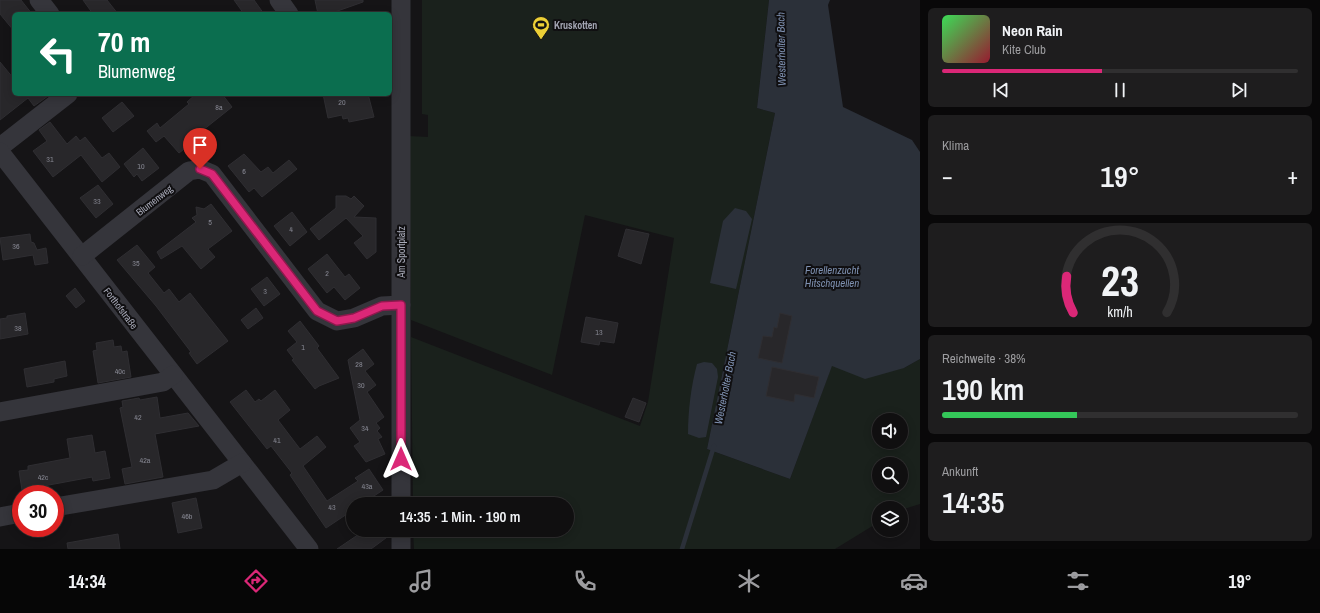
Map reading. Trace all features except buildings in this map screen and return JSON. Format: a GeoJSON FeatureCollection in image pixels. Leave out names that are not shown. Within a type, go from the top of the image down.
{"type":"FeatureCollection","features":[{"type":"Feature","properties":{"kind":"street"},"geometry":{"type":"LineString","coordinates":[[39,0],[48,12]]}},
{"type":"Feature","properties":{"kind":"street"},"geometry":{"type":"LineString","coordinates":[[279,0],[288,12]]}},
{"type":"Feature","properties":{"kind":"street","name":"Am Sportplatz"},"geometry":{"type":"LineString","coordinates":[[401,0],[401,497]]}},
{"type":"Feature","properties":{"kind":"street"},"geometry":{"type":"LineString","coordinates":[[0,147],[65,96]]}},
{"type":"Feature","properties":{"kind":"street","name":"Forthofstraße"},"geometry":{"type":"LineString","coordinates":[[0,152],[309,549]]}},
{"type":"Feature","properties":{"kind":"street","name":"Blumenweg"},"geometry":{"type":"LineString","coordinates":[[82,256],[189,172],[200,169],[212,174],[317,311],[337,321],[354,318],[382,306],[401,305]]}},
{"type":"Feature","properties":{"kind":"street"},"geometry":{"type":"LineString","coordinates":[[0,412],[162,382],[173,375]]}},
{"type":"Feature","properties":{"kind":"street"},"geometry":{"type":"LineString","coordinates":[[64,505],[214,480],[242,463]]}},
{"type":"Feature","properties":{"kind":"street"},"geometry":{"type":"LineString","coordinates":[[0,517],[12,515]]}},
{"type":"Feature","properties":{"kind":"street"},"geometry":{"type":"LineString","coordinates":[[401,537],[401,549]]}},
{"type":"Feature","properties":{"kind":"shaded area"},"geometry":{"type":"Polygon","coordinates":[[[422,0],[769,0],[757,108],[775,113],[707,449],[790,479],[832,365],[904,368],[920,359],[920,504],[908,508],[908,501],[872,501],[872,526],[835,549],[414,549],[413,537],[574,537],[574,497],[413,497],[411,337],[640,426],[648,402],[674,238],[585,215],[552,375],[411,320],[409,136],[428,137],[428,115],[422,114],[422,0]]]}},
{"type":"Feature","properties":{"kind":"water","name":"Forellenzucht Hitschquellen"},"geometry":{"type":"Polygon","coordinates":[[[769,0],[830,0],[828,5],[843,107],[912,140],[920,152],[920,359],[904,368],[865,379],[832,366],[790,479],[707,449],[775,113],[757,108],[769,0]]]}},
{"type":"Feature","properties":{"kind":"water"},"geometry":{"type":"Polygon","coordinates":[[[735,208],[746,211],[752,219],[736,289],[710,283],[723,221],[735,208]]]}},
{"type":"Feature","properties":{"kind":"water"},"geometry":{"type":"Polygon","coordinates":[[[704,362],[712,363],[717,369],[718,377],[706,437],[699,438],[688,434],[689,416],[697,364],[704,362]]]}},
{"type":"Feature","properties":{"kind":"waterway","name":"Westerholter Bach"},"geometry":{"type":"LineString","coordinates":[[682,549],[714,446]]}},
{"type":"Feature","properties":{"kind":"place","name":"Kruskotten"},"geometry":{"type":"Point","coordinates":[541,40]}},
{"type":"Feature","properties":{"kind":"route"},"geometry":{"type":"LineString","coordinates":[[200,169],[212,174],[317,311],[337,321],[354,318],[382,306],[401,305],[401,459]]}}]}
